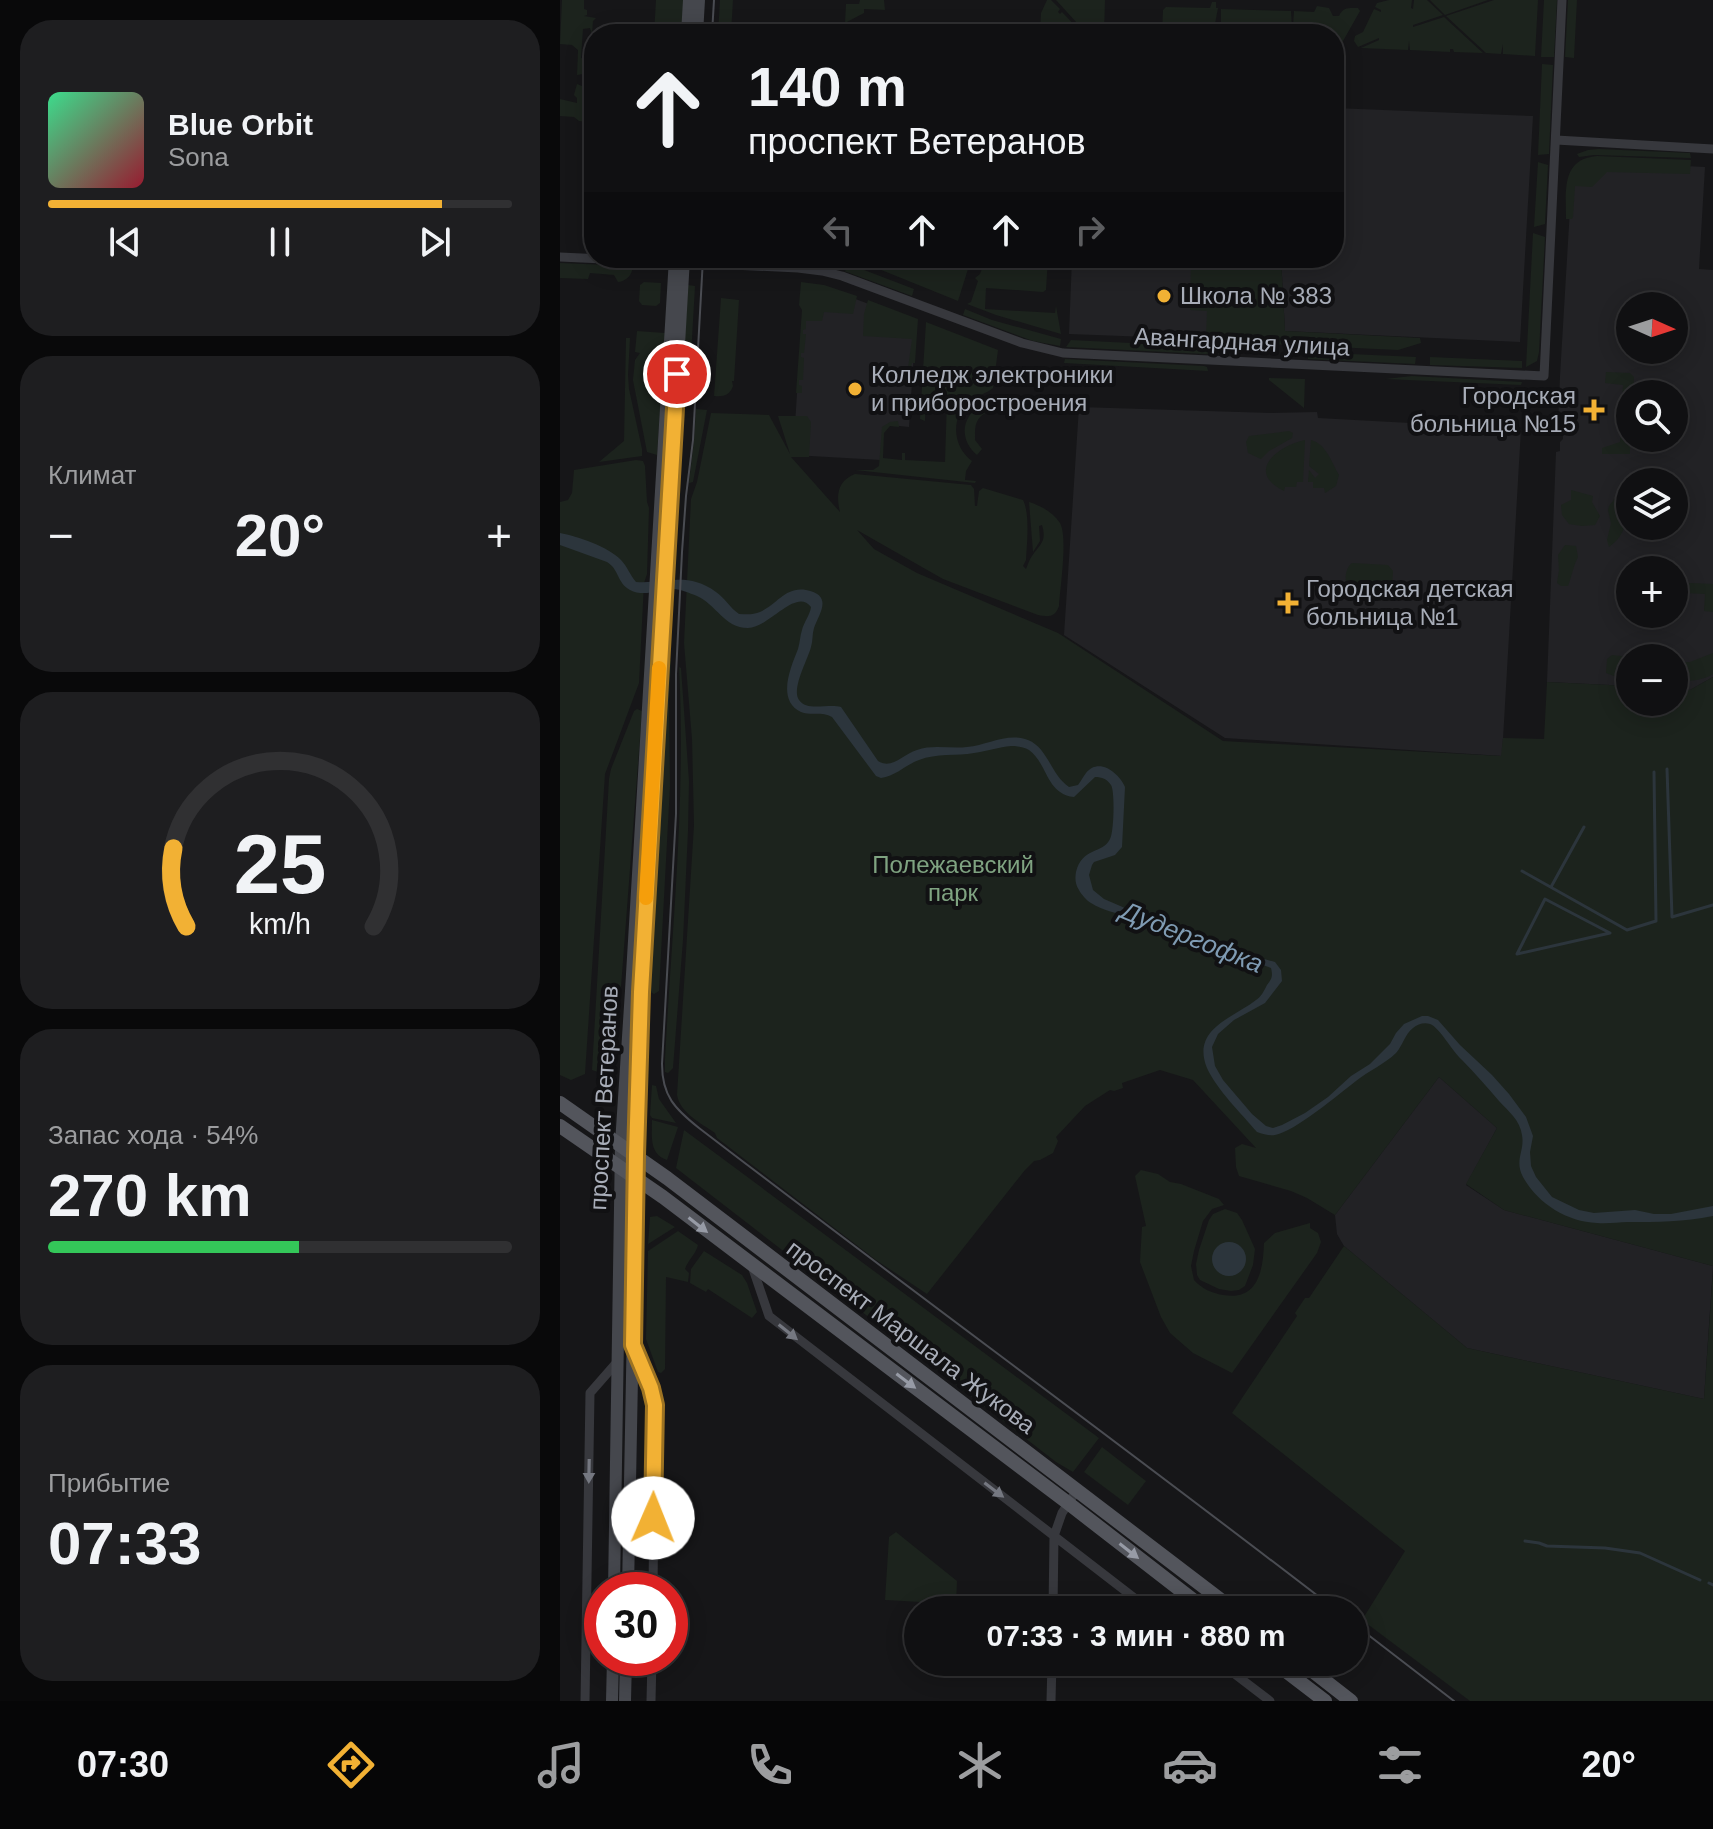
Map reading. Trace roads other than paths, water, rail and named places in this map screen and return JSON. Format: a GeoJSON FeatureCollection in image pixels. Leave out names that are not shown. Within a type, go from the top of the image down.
{"type":"FeatureCollection","features":[{"type":"Feature","properties":{"kind":"main road"},"geometry":{"type":"LineString","coordinates":[[688,24],[689,0]]}},
{"type":"Feature","properties":{"kind":"main road"},"geometry":{"type":"LineString","coordinates":[[698,24],[699,0]]}},
{"type":"Feature","properties":{"kind":"main road"},"geometry":{"type":"LineString","coordinates":[[659,608],[679,268]]}},
{"type":"Feature","properties":{"kind":"main road","name":"проспект Ветеранов"},"geometry":{"type":"LineString","coordinates":[[614,1572],[621,1144],[659,608]]}},
{"type":"Feature","properties":{"kind":"main road","name":"проспект Ветеранов"},"geometry":{"type":"LineString","coordinates":[[628,1572],[635,1178],[659,608]]}},
{"type":"Feature","properties":{"kind":"main road","name":"проспект Маршала Жукова"},"geometry":{"type":"LineString","coordinates":[[560,1103],[636,1155],[1216,1596]]}},
{"type":"Feature","properties":{"kind":"main road","name":"проспект Маршала Жукова"},"geometry":{"type":"LineString","coordinates":[[560,1126],[635,1178],[1188,1596]]}},
{"type":"Feature","properties":{"kind":"main road"},"geometry":{"type":"LineString","coordinates":[[612,1701],[613,1676]]}},
{"type":"Feature","properties":{"kind":"main road"},"geometry":{"type":"LineString","coordinates":[[625,1701],[626,1676]]}},
{"type":"Feature","properties":{"kind":"main road"},"geometry":{"type":"LineString","coordinates":[[1292,1676],[1325,1701]]}},
{"type":"Feature","properties":{"kind":"main road"},"geometry":{"type":"LineString","coordinates":[[1319,1676],[1351,1701]]}},
{"type":"Feature","properties":{"kind":"street"},"geometry":{"type":"LineString","coordinates":[[1562,0],[1556,140],[1713,149]]}},
{"type":"Feature","properties":{"kind":"street","name":"Авангардная улица"},"geometry":{"type":"LineString","coordinates":[[783,268],[842,276],[1022,343],[1063,353],[1544,376],[1556,140]]}},
{"type":"Feature","properties":{"kind":"street","name":"Авангардная улица"},"geometry":{"type":"LineString","coordinates":[[560,257],[584,258]]}},
{"type":"Feature","properties":{"kind":"street"},"geometry":{"type":"LineString","coordinates":[[752,1266],[769,1316],[1132,1596]]}},
{"type":"Feature","properties":{"kind":"street"},"geometry":{"type":"LineString","coordinates":[[633,1345],[655,1405],[653,1572]]}},
{"type":"Feature","properties":{"kind":"street"},"geometry":{"type":"LineString","coordinates":[[585,1701],[590,1393],[618,1361]]}},
{"type":"Feature","properties":{"kind":"street"},"geometry":{"type":"LineString","coordinates":[[629,1512],[653,1488]]}},
{"type":"Feature","properties":{"kind":"street"},"geometry":{"type":"LineString","coordinates":[[1053,1596],[1054,1536],[1057,1524],[1077,1490]]}},
{"type":"Feature","properties":{"kind":"street"},"geometry":{"type":"LineString","coordinates":[[651,1701],[652,1676]]}},
{"type":"Feature","properties":{"kind":"street"},"geometry":{"type":"LineString","coordinates":[[1051,1701],[1052,1676]]}},
{"type":"Feature","properties":{"kind":"street"},"geometry":{"type":"LineString","coordinates":[[1237,1676],[1270,1701]]}},
{"type":"Feature","properties":{"kind":"water","name":"Дудергофка"},"geometry":{"type":"Polygon","coordinates":[[[560,533],[584,539],[616,555],[636,582],[695,582],[716,592],[739,614],[764,610],[792,591],[815,592],[820,596],[822,606],[798,682],[797,695],[807,706],[841,707],[878,761],[893,763],[923,748],[967,747],[1013,737],[1035,744],[1069,787],[1078,785],[1091,768],[1097,766],[1113,772],[1125,787],[1122,847],[1115,855],[1094,862],[1089,875],[1093,890],[1104,899],[1183,933],[1275,962],[1281,970],[1282,981],[1265,1003],[1234,1020],[1218,1034],[1212,1047],[1215,1066],[1223,1080],[1266,1126],[1273,1128],[1282,1125],[1305,1113],[1370,1064],[1404,1024],[1428,1016],[1438,1020],[1492,1075],[1526,1117],[1533,1136],[1531,1166],[1552,1197],[1579,1210],[1594,1213],[1635,1210],[1671,1214],[1713,1206],[1713,1216],[1670,1221],[1586,1222],[1564,1215],[1545,1203],[1520,1171],[1522,1135],[1516,1121],[1438,1030],[1428,1023],[1413,1028],[1392,1057],[1304,1120],[1275,1135],[1257,1132],[1217,1085],[1207,1068],[1205,1043],[1217,1026],[1261,996],[1271,979],[1271,968],[1204,950],[1132,918],[1101,908],[1084,897],[1076,881],[1079,864],[1083,858],[1107,844],[1111,835],[1113,795],[1108,781],[1095,777],[1074,797],[1065,795],[1052,785],[1029,750],[1013,746],[926,758],[886,777],[876,776],[832,717],[801,712],[789,700],[789,674],[811,607],[805,602],[790,605],[756,626],[740,627],[726,620],[704,600],[685,591],[673,589],[640,593],[630,590],[607,562],[560,545],[560,533]]]}},
{"type":"Feature","properties":{"kind":"water"},"geometry":{"type":"Polygon","coordinates":[[[1229,1242],[1241,1247],[1246,1259],[1241,1271],[1229,1276],[1217,1271],[1212,1259],[1217,1247],[1229,1242]]]}},
{"type":"Feature","properties":{"kind":"waterway"},"geometry":{"type":"LineString","coordinates":[[1667,769],[1672,917],[1713,905]]}},
{"type":"Feature","properties":{"kind":"waterway"},"geometry":{"type":"LineString","coordinates":[[1522,871],[1627,930],[1656,921],[1654,772]]}},
{"type":"Feature","properties":{"kind":"waterway"},"geometry":{"type":"LineString","coordinates":[[1551,887],[1584,827]]}},
{"type":"Feature","properties":{"kind":"waterway"},"geometry":{"type":"LineString","coordinates":[[1545,899],[1610,933],[1517,954],[1545,899]]}},
{"type":"Feature","properties":{"kind":"waterway"},"geometry":{"type":"LineString","coordinates":[[1525,1541],[1547,1546],[1640,1553],[1700,1580]]}},
{"type":"Feature","properties":{"kind":"waterway"},"geometry":{"type":"LineString","coordinates":[[1709,1583],[1713,1585]]}},
{"type":"Feature","properties":{"kind":"tram line"},"geometry":{"type":"LineString","coordinates":[[713,24],[714,0]]}},
{"type":"Feature","properties":{"kind":"tram line"},"geometry":{"type":"LineString","coordinates":[[702,268],[676,674],[676,814],[662,1064],[667,1093],[677,1108],[699,1128],[1318,1596]]}},
{"type":"Feature","properties":{"kind":"tram line"},"geometry":{"type":"LineString","coordinates":[[1368,1635],[1454,1701]]}},
{"type":"Feature","properties":{"kind":"place","name":"Школа № 383"},"geometry":{"type":"Point","coordinates":[1164,296]}},
{"type":"Feature","properties":{"kind":"place","name":"Колледж электроники и приборостроения"},"geometry":{"type":"Point","coordinates":[855,389]}},
{"type":"Feature","properties":{"kind":"place","name":"Городская больница №15"},"geometry":{"type":"Point","coordinates":[1594,410]}},
{"type":"Feature","properties":{"kind":"place","name":"Городская детская больница №1"},"geometry":{"type":"Point","coordinates":[1288,603]}},
{"type":"Feature","properties":{"kind":"park label","name":"Полежаевский парк"},"geometry":{"type":"Point","coordinates":[953,879]}}]}
